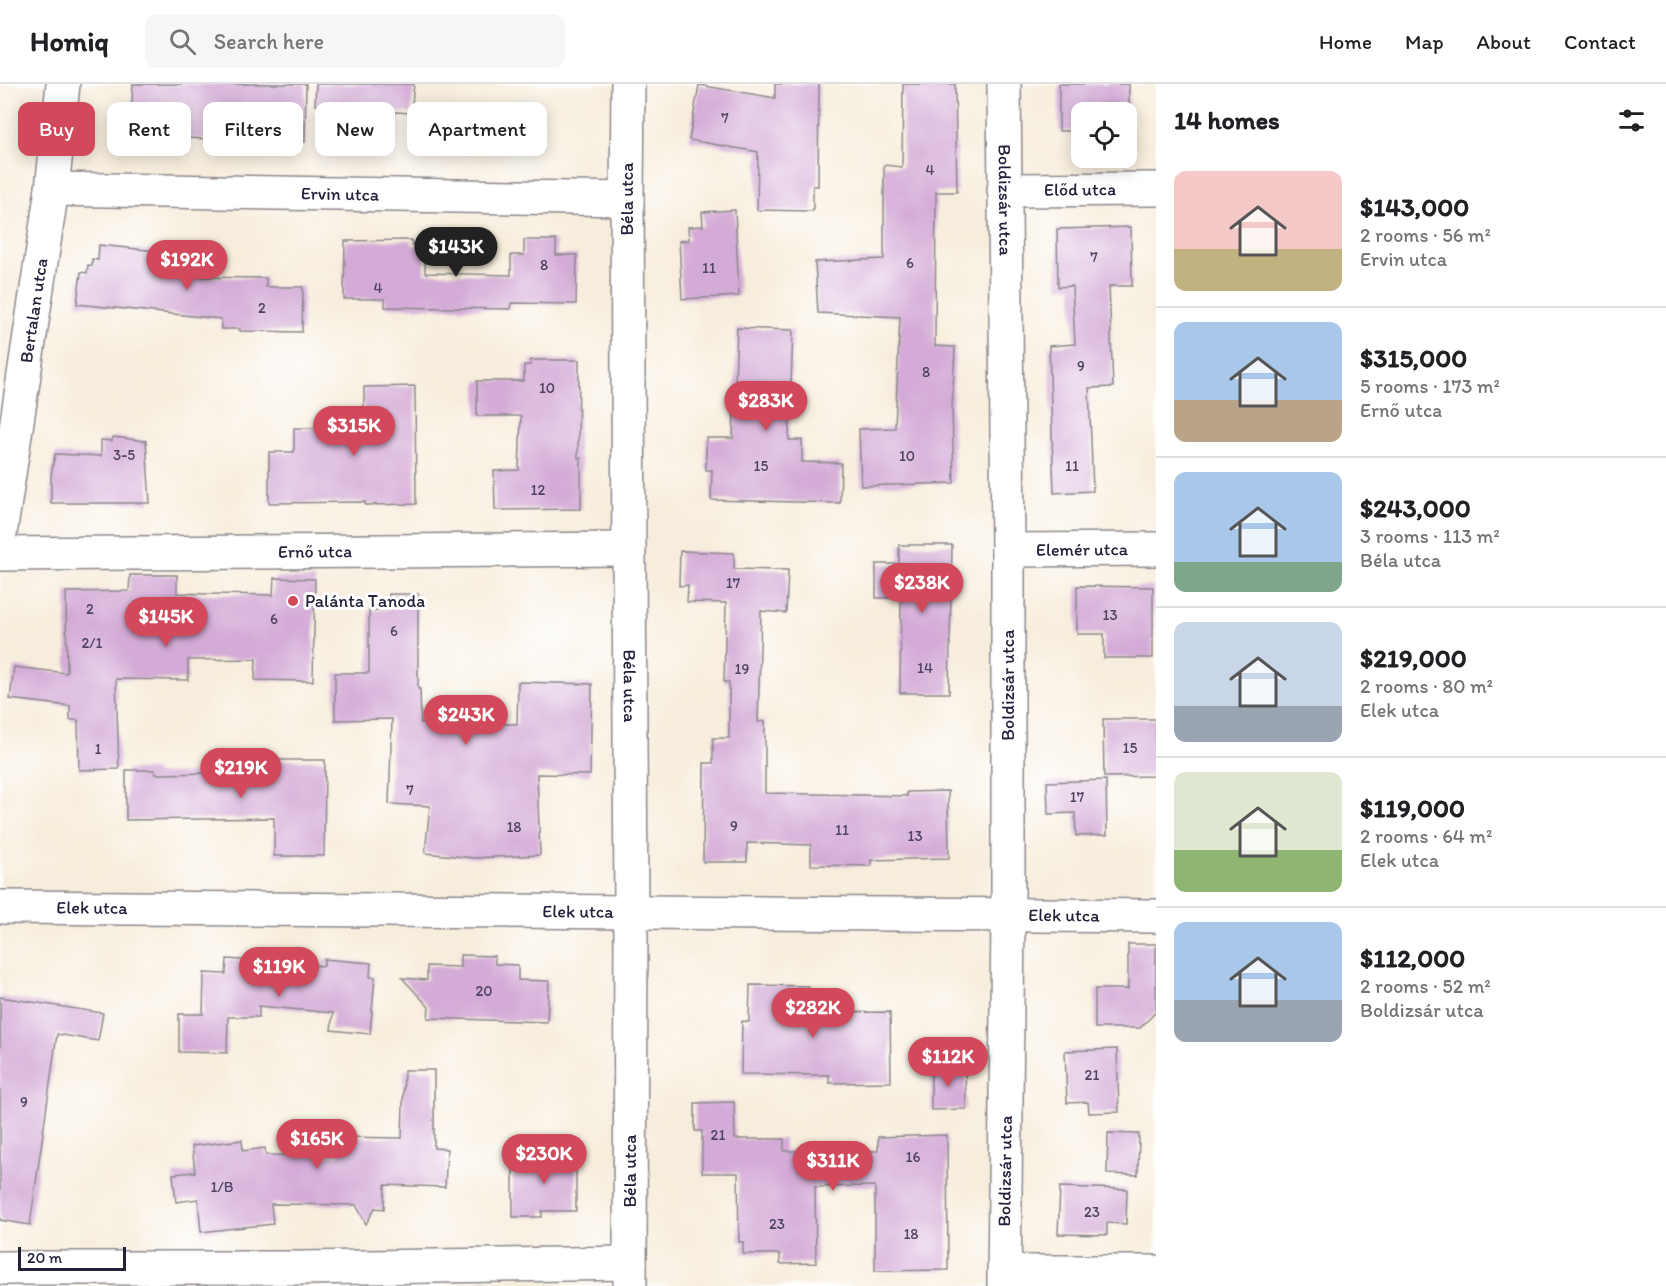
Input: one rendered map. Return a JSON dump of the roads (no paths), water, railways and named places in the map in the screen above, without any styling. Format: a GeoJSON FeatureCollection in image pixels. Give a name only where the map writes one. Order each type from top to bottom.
{"type":"FeatureCollection","features":[{"type":"Feature","properties":{"kind":"street","name":"Bertalan utca"},"geometry":{"type":"LineString","coordinates":[[0,534],[52,189],[63,84]]}},
{"type":"Feature","properties":{"kind":"street","name":"Béla utca"},"geometry":{"type":"LineString","coordinates":[[628,84],[630,1274]]}},
{"type":"Feature","properties":{"kind":"street","name":"Boldizsár utca"},"geometry":{"type":"LineString","coordinates":[[1004,84],[1008,550],[1008,916],[1004,1279]]}},
{"type":"Feature","properties":{"kind":"street","name":"Ervin utca"},"geometry":{"type":"LineString","coordinates":[[52,189],[627,199]]}},
{"type":"Feature","properties":{"kind":"street","name":"Előd utca"},"geometry":{"type":"LineString","coordinates":[[1004,190],[1156,189]]}},
{"type":"Feature","properties":{"kind":"street","name":"Ernő utca"},"geometry":{"type":"LineString","coordinates":[[0,554],[629,549]]}},
{"type":"Feature","properties":{"kind":"street","name":"Elemér utca"},"geometry":{"type":"LineString","coordinates":[[1008,550],[1156,549]]}},
{"type":"Feature","properties":{"kind":"street","name":"Elek utca"},"geometry":{"type":"LineString","coordinates":[[0,907],[1156,916]]}},
{"type":"Feature","properties":{"kind":"street"},"geometry":{"type":"LineString","coordinates":[[0,1268],[301,1268],[630,1274]]}},
{"type":"Feature","properties":{"kind":"street"},"geometry":{"type":"LineString","coordinates":[[1004,1279],[1156,1272]]}},
{"type":"Feature","properties":{"kind":"place","name":"Palánta Tanoda"},"geometry":{"type":"Point","coordinates":[293,601]}}]}
